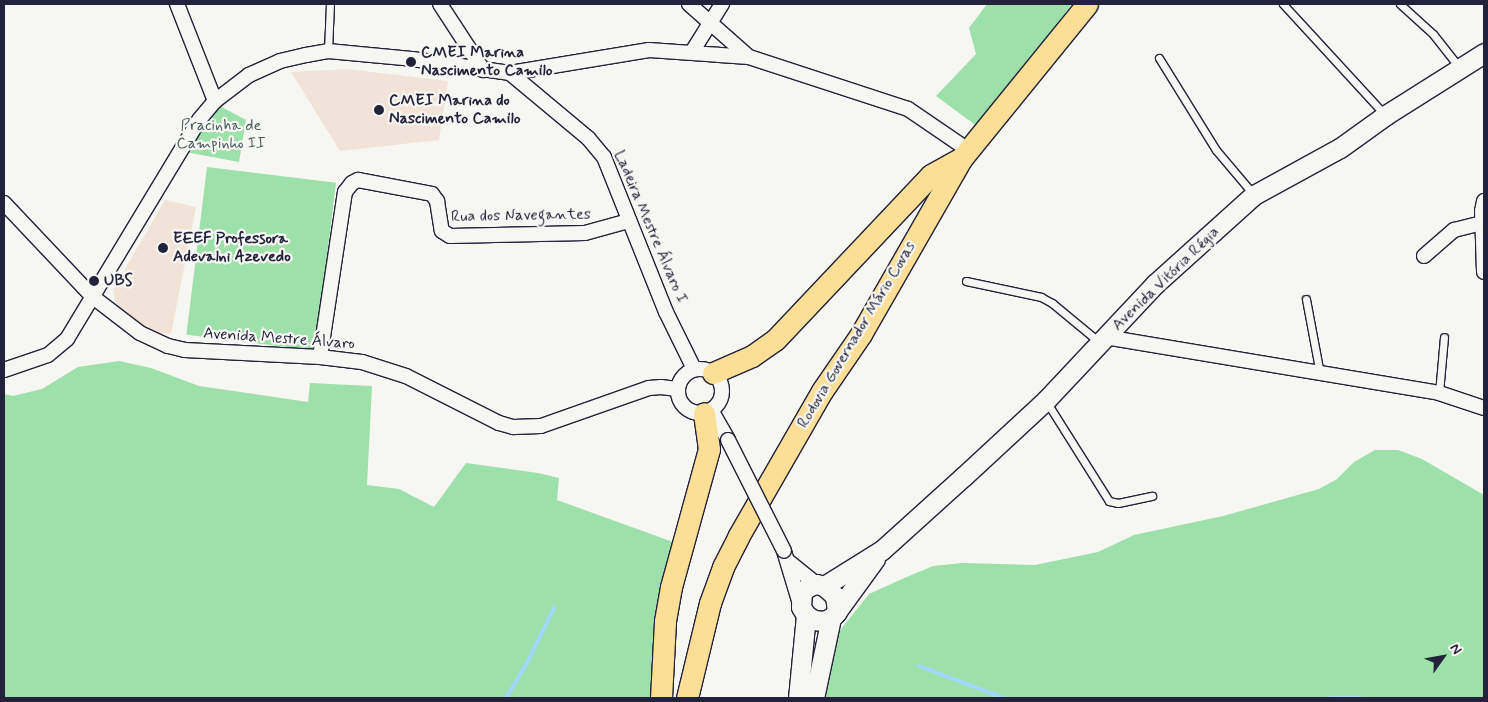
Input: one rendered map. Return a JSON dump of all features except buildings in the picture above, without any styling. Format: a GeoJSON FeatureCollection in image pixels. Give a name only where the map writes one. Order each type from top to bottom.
{"type":"FeatureCollection","features":[{"type":"Feature","properties":{"kind":"main road","name":"Rodovia Governador Mário Covas"},"geometry":{"type":"LineString","coordinates":[[689,696],[710,604],[738,537],[822,391],[861,334],[965,154],[1087,4]]}},
{"type":"Feature","properties":{"kind":"main road"},"geometry":{"type":"LineString","coordinates":[[704,371],[752,356],[775,340],[931,175],[965,154]]}},
{"type":"Feature","properties":{"kind":"main road"},"geometry":{"type":"LineString","coordinates":[[661,698],[665,621],[671,587],[709,449],[708,412]]}},
{"type":"Feature","properties":{"kind":"street"},"geometry":{"type":"LineString","coordinates":[[177,4],[214,101]]}},
{"type":"Feature","properties":{"kind":"street"},"geometry":{"type":"LineString","coordinates":[[440,4],[483,70]]}},
{"type":"Feature","properties":{"kind":"street"},"geometry":{"type":"LineString","coordinates":[[689,4],[750,57]]}},
{"type":"Feature","properties":{"kind":"street"},"geometry":{"type":"LineString","coordinates":[[692,52],[722,4]]}},
{"type":"Feature","properties":{"kind":"street"},"geometry":{"type":"LineString","coordinates":[[4,370],[48,355],[59,348],[67,339],[93,297],[199,120],[214,101],[250,75],[280,61],[328,52],[412,59],[510,73],[649,50],[750,57],[908,109],[965,154]]}},
{"type":"Feature","properties":{"kind":"street","name":"Avenida Vitória Régia"},"geometry":{"type":"LineString","coordinates":[[834,615],[882,550],[1046,400],[1155,284],[1254,196],[1340,148],[1386,115],[1484,53]]}},
{"type":"Feature","properties":{"kind":"street","name":"Ladeira Mestre Álvaro I"},"geometry":{"type":"LineString","coordinates":[[510,73],[588,138],[604,157],[666,312],[704,371]]}},
{"type":"Feature","properties":{"kind":"street","name":"Rua dos Navegantes"},"geometry":{"type":"LineString","coordinates":[[320,357],[345,192],[352,183],[358,180],[432,194],[437,201],[442,231],[450,236],[585,234],[629,221]]}},
{"type":"Feature","properties":{"kind":"street"},"geometry":{"type":"LineString","coordinates":[[1484,201],[1484,272]]}},
{"type":"Feature","properties":{"kind":"street","name":"Avenida Mestre Álvaro"},"geometry":{"type":"LineString","coordinates":[[4,203],[93,297],[140,333],[168,346],[185,350],[320,357],[362,362],[406,376],[499,423],[513,427],[541,426],[649,388],[661,387],[677,390]]}},
{"type":"Feature","properties":{"kind":"street"},"geometry":{"type":"LineString","coordinates":[[1424,256],[1454,230],[1483,223]]}},
{"type":"Feature","properties":{"kind":"street"},"geometry":{"type":"LineString","coordinates":[[1102,340],[1439,393],[1484,408]]}},
{"type":"Feature","properties":{"kind":"street"},"geometry":{"type":"LineString","coordinates":[[704,371],[720,381],[722,394],[720,402],[708,412],[687,410],[681,404],[677,390],[681,378],[704,371]]}},
{"type":"Feature","properties":{"kind":"street"},"geometry":{"type":"LineString","coordinates":[[708,412],[728,440],[786,557],[803,611],[814,620],[823,621],[834,615]]}},
{"type":"Feature","properties":{"kind":"street","name":"Avenida Vitória Régia"},"geometry":{"type":"LineString","coordinates":[[820,585],[882,550]]}},
{"type":"Feature","properties":{"kind":"street"},"geometry":{"type":"LineString","coordinates":[[786,557],[835,596],[834,615],[814,698]]}},
{"type":"Feature","properties":{"kind":"street"},"geometry":{"type":"LineString","coordinates":[[798,698],[803,611],[802,592],[808,587],[820,585]]}},
{"type":"Feature","properties":{"kind":"lane"},"geometry":{"type":"LineString","coordinates":[[328,52],[330,4]]}},
{"type":"Feature","properties":{"kind":"lane"},"geometry":{"type":"LineString","coordinates":[[1283,4],[1386,115]]}},
{"type":"Feature","properties":{"kind":"lane"},"geometry":{"type":"LineString","coordinates":[[1400,4],[1433,34],[1460,68]]}},
{"type":"Feature","properties":{"kind":"lane"},"geometry":{"type":"LineString","coordinates":[[1159,58],[1216,150],[1254,196]]}},
{"type":"Feature","properties":{"kind":"lane"},"geometry":{"type":"LineString","coordinates":[[966,281],[1041,297],[1102,340]]}},
{"type":"Feature","properties":{"kind":"lane"},"geometry":{"type":"LineString","coordinates":[[1306,300],[1320,374]]}},
{"type":"Feature","properties":{"kind":"lane"},"geometry":{"type":"LineString","coordinates":[[1439,393],[1444,336]]}},
{"type":"Feature","properties":{"kind":"lane"},"geometry":{"type":"LineString","coordinates":[[1046,400],[1109,501],[1118,503],[1152,496]]}},
{"type":"Feature","properties":{"kind":"shaded area","name":"CMEI Marina do Nascimento Camilo"},"geometry":{"type":"Polygon","coordinates":[[[347,69],[448,81],[439,140],[340,151],[291,72],[347,69]]]}},
{"type":"Feature","properties":{"kind":"shaded area","name":"EEEF Professora Adevalni Azevedo"},"geometry":{"type":"Polygon","coordinates":[[[165,200],[196,207],[171,334],[157,333],[141,327],[124,314],[116,304],[113,290],[165,200]]]}},
{"type":"Feature","properties":{"kind":"green space"},"geometry":{"type":"Polygon","coordinates":[[[987,4],[1072,4],[978,127],[936,96],[976,54],[969,28],[987,4]]]}},
{"type":"Feature","properties":{"kind":"green space","name":"Pracinha de Campinho II"},"geometry":{"type":"Polygon","coordinates":[[[216,104],[246,120],[239,162],[185,152],[216,104]]]}},
{"type":"Feature","properties":{"kind":"green space"},"geometry":{"type":"Polygon","coordinates":[[[207,167],[336,183],[315,351],[186,335],[207,167]]]}},
{"type":"Feature","properties":{"kind":"green space"},"geometry":{"type":"Polygon","coordinates":[[[119,361],[151,368],[199,386],[308,402],[310,383],[372,386],[367,485],[399,489],[434,507],[466,463],[538,473],[559,478],[557,500],[673,542],[654,698],[4,698],[4,394],[13,396],[42,389],[78,367],[119,361]]]}},
{"type":"Feature","properties":{"kind":"green space"},"geometry":{"type":"Polygon","coordinates":[[[1375,450],[1398,450],[1422,459],[1484,495],[1484,698],[820,698],[833,639],[869,594],[902,579],[933,566],[962,563],[1035,565],[1098,552],[1134,535],[1223,516],[1319,489],[1337,479],[1354,462],[1375,450]]]}},
{"type":"Feature","properties":{"kind":"waterway"},"geometry":{"type":"LineString","coordinates":[[506,698],[526,665],[554,608]]}},
{"type":"Feature","properties":{"kind":"waterway"},"geometry":{"type":"LineString","coordinates":[[919,666],[1004,698]]}},
{"type":"Feature","properties":{"kind":"waterway"},"geometry":{"type":"LineString","coordinates":[[1330,698],[1360,698]]}},
{"type":"Feature","properties":{"kind":"place","name":"CMEI Marina Nascimento Camilo"},"geometry":{"type":"Point","coordinates":[411,62]}},
{"type":"Feature","properties":{"kind":"place","name":"CMEI Marina do Nascimento Camilo"},"geometry":{"type":"Point","coordinates":[379,110]}},
{"type":"Feature","properties":{"kind":"place","name":"EEEF Professora Adevalni Azevedo"},"geometry":{"type":"Point","coordinates":[163,248]}},
{"type":"Feature","properties":{"kind":"place","name":"UBS"},"geometry":{"type":"Point","coordinates":[94,281]}}]}
